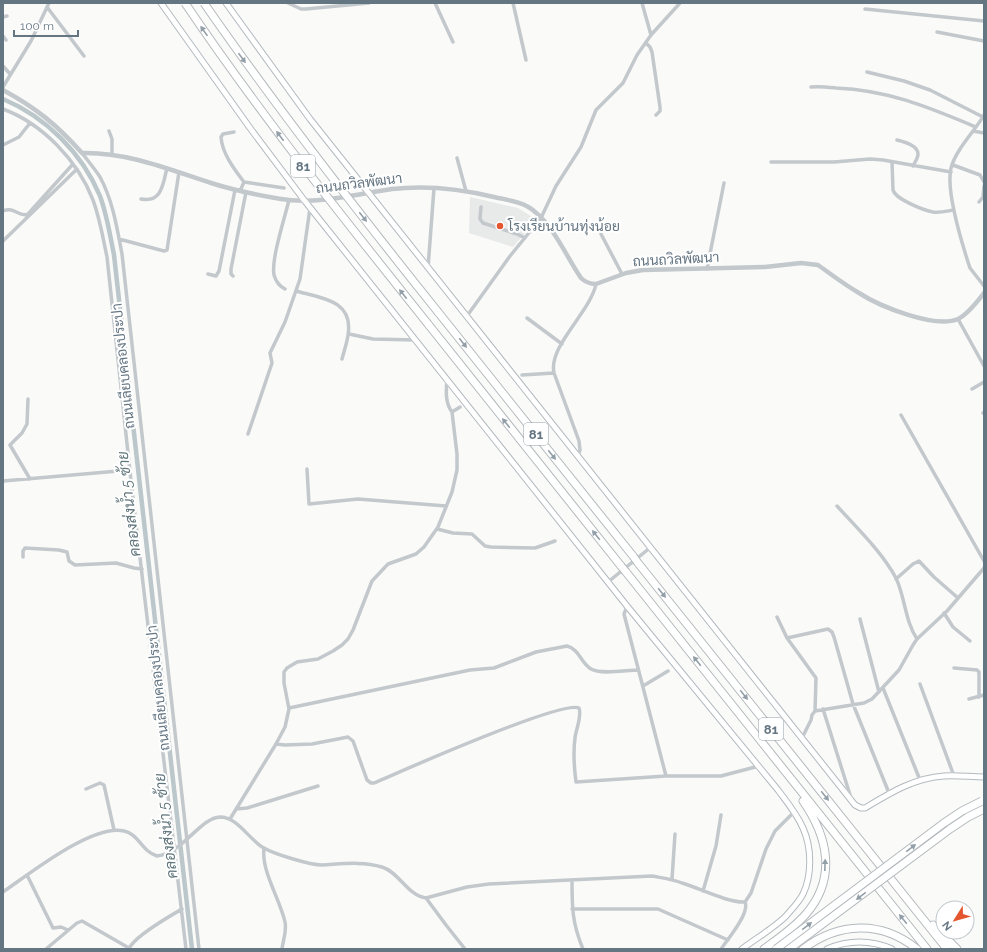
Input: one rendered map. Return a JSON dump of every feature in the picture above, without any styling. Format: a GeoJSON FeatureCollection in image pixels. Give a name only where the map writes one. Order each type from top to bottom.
{"type":"FeatureCollection","features":[{"type":"Feature","properties":{"kind":"highway","name":"81"},"geometry":{"type":"LineString","coordinates":[[184,3],[291,151],[927,949]]}},
{"type":"Feature","properties":{"kind":"highway","name":"81"},"geometry":{"type":"LineString","coordinates":[[204,3],[268,94],[321,165],[947,949]]}},
{"type":"Feature","properties":{"kind":"highway"},"geometry":{"type":"LineString","coordinates":[[764,949],[794,926],[812,907],[822,887],[826,865],[823,840],[817,823],[774,757]]}},
{"type":"Feature","properties":{"kind":"highway"},"geometry":{"type":"LineString","coordinates":[[776,949],[954,816],[983,801]]}},
{"type":"Feature","properties":{"kind":"highway"},"geometry":{"type":"LineString","coordinates":[[789,949],[950,829],[968,817],[984,809]]}},
{"type":"Feature","properties":{"kind":"highway"},"geometry":{"type":"LineString","coordinates":[[904,894],[957,949]]}},
{"type":"Feature","properties":{"kind":"highway"},"geometry":{"type":"LineString","coordinates":[[803,949],[828,934],[846,929],[862,928],[879,930],[893,934],[917,949]]}},
{"type":"Feature","properties":{"kind":"main road"},"geometry":{"type":"LineString","coordinates":[[161,3],[250,128],[310,208],[608,582],[759,766],[794,812],[804,828],[809,847],[810,865],[806,886],[798,902],[785,916],[742,949]]}},
{"type":"Feature","properties":{"kind":"main road"},"geometry":{"type":"LineString","coordinates":[[226,3],[310,119],[851,800],[858,807],[865,808],[889,793],[920,780],[943,776],[984,777]]}},
{"type":"Feature","properties":{"kind":"main road"},"geometry":{"type":"LineString","coordinates":[[827,949],[844,944],[859,942],[873,943],[892,949]]}},
{"type":"Feature","properties":{"kind":"street"},"geometry":{"type":"LineString","coordinates":[[288,3],[306,10],[332,4],[369,3]]}},
{"type":"Feature","properties":{"kind":"street"},"geometry":{"type":"LineString","coordinates":[[435,3],[453,42]]}},
{"type":"Feature","properties":{"kind":"street"},"geometry":{"type":"LineString","coordinates":[[513,3],[526,60]]}},
{"type":"Feature","properties":{"kind":"street"},"geometry":{"type":"LineString","coordinates":[[642,3],[651,35]]}},
{"type":"Feature","properties":{"kind":"street"},"geometry":{"type":"LineString","coordinates":[[467,316],[541,218],[556,186],[581,147],[596,110],[623,83],[631,64],[651,35],[680,3]]}},
{"type":"Feature","properties":{"kind":"street"},"geometry":{"type":"LineString","coordinates":[[3,88],[31,41],[48,5],[84,56]]}},
{"type":"Feature","properties":{"kind":"street"},"geometry":{"type":"LineString","coordinates":[[866,9],[984,21]]}},
{"type":"Feature","properties":{"kind":"street"},"geometry":{"type":"LineString","coordinates":[[937,32],[984,42]]}},
{"type":"Feature","properties":{"kind":"street"},"geometry":{"type":"LineString","coordinates":[[3,36],[6,40]]}},
{"type":"Feature","properties":{"kind":"street"},"geometry":{"type":"LineString","coordinates":[[646,43],[652,52],[659,100],[660,111],[656,115]]}},
{"type":"Feature","properties":{"kind":"street"},"geometry":{"type":"LineString","coordinates":[[3,66],[10,74]]}},
{"type":"Feature","properties":{"kind":"street"},"geometry":{"type":"LineString","coordinates":[[867,72],[904,81],[930,90],[983,116],[964,144],[952,165],[951,172],[952,198],[964,251],[970,268],[984,286]]}},
{"type":"Feature","properties":{"kind":"street"},"geometry":{"type":"LineString","coordinates":[[811,87],[850,88],[881,93],[914,102],[984,133]]}},
{"type":"Feature","properties":{"kind":"street","name":"ถนนเลียบคลองประปา"},"geometry":{"type":"LineString","coordinates":[[3,88],[47,118],[82,153],[100,176],[113,210],[123,262],[185,841],[199,949]]}},
{"type":"Feature","properties":{"kind":"street"},"geometry":{"type":"LineString","coordinates":[[3,109],[30,123],[48,136],[77,169],[93,199],[98,214],[107,257],[130,470],[176,849],[186,949]]}},
{"type":"Feature","properties":{"kind":"street"},"geometry":{"type":"LineString","coordinates":[[3,144],[19,137],[30,123]]}},
{"type":"Feature","properties":{"kind":"street"},"geometry":{"type":"LineString","coordinates":[[109,131],[112,140],[112,154]]}},
{"type":"Feature","properties":{"kind":"street"},"geometry":{"type":"LineString","coordinates":[[234,132],[223,134],[221,137],[221,145],[233,167],[244,182],[284,188]]}},
{"type":"Feature","properties":{"kind":"street"},"geometry":{"type":"LineString","coordinates":[[897,140],[906,142],[917,150],[918,153],[913,166]]}},
{"type":"Feature","properties":{"kind":"street","name":"ถนนถวิลพัฒนา"},"geometry":{"type":"LineString","coordinates":[[82,153],[112,154],[142,160],[235,190],[289,200],[304,200],[404,188],[434,188],[466,191],[518,203],[533,210],[557,239],[581,278],[587,282],[596,284],[622,274],[643,270],[707,269],[737,266],[764,267],[811,263],[818,266],[859,294],[900,311],[936,322],[945,322],[958,319]]}},
{"type":"Feature","properties":{"kind":"street"},"geometry":{"type":"LineString","coordinates":[[457,158],[466,191]]}},
{"type":"Feature","properties":{"kind":"street"},"geometry":{"type":"LineString","coordinates":[[771,162],[834,162],[870,159],[951,172]]}},
{"type":"Feature","properties":{"kind":"street"},"geometry":{"type":"LineString","coordinates":[[892,162],[893,190],[898,197],[932,212],[954,210]]}},
{"type":"Feature","properties":{"kind":"street"},"geometry":{"type":"LineString","coordinates":[[3,211],[13,210],[25,216],[28,214],[73,164]]}},
{"type":"Feature","properties":{"kind":"street"},"geometry":{"type":"LineString","coordinates":[[952,165],[980,175],[984,182]]}},
{"type":"Feature","properties":{"kind":"street"},"geometry":{"type":"LineString","coordinates":[[141,199],[149,200],[157,196],[162,187],[167,168]]}},
{"type":"Feature","properties":{"kind":"street"},"geometry":{"type":"LineString","coordinates":[[3,241],[77,169]]}},
{"type":"Feature","properties":{"kind":"street"},"geometry":{"type":"LineString","coordinates":[[119,239],[164,251],[167,250],[179,172]]}},
{"type":"Feature","properties":{"kind":"street"},"geometry":{"type":"LineString","coordinates":[[240,191],[244,182]]}},
{"type":"Feature","properties":{"kind":"street"},"geometry":{"type":"LineString","coordinates":[[707,269],[724,183]]}},
{"type":"Feature","properties":{"kind":"street"},"geometry":{"type":"LineString","coordinates":[[979,202],[983,197],[984,186]]}},
{"type":"Feature","properties":{"kind":"street"},"geometry":{"type":"LineString","coordinates":[[428,268],[434,188]]}},
{"type":"Feature","properties":{"kind":"street"},"geometry":{"type":"LineString","coordinates":[[208,274],[216,276],[219,271],[235,190]]}},
{"type":"Feature","properties":{"kind":"street"},"geometry":{"type":"LineString","coordinates":[[233,276],[231,269],[246,192]]}},
{"type":"Feature","properties":{"kind":"street"},"geometry":{"type":"LineString","coordinates":[[285,289],[278,284],[274,264],[289,200]]}},
{"type":"Feature","properties":{"kind":"street"},"geometry":{"type":"LineString","coordinates":[[481,207],[480,219],[483,223],[518,234],[525,238]]}},
{"type":"Feature","properties":{"kind":"street"},"geometry":{"type":"LineString","coordinates":[[248,434],[272,363],[270,353],[285,322],[300,279],[310,208]]}},
{"type":"Feature","properties":{"kind":"street"},"geometry":{"type":"LineString","coordinates":[[601,234],[622,274]]}},
{"type":"Feature","properties":{"kind":"street"},"geometry":{"type":"LineString","coordinates":[[578,456],[580,450],[579,441],[554,373],[553,365],[562,344],[591,300],[596,284]]}},
{"type":"Feature","properties":{"kind":"street"},"geometry":{"type":"LineString","coordinates":[[296,291],[335,302],[339,304],[346,314],[349,334],[342,359]]}},
{"type":"Feature","properties":{"kind":"street"},"geometry":{"type":"LineString","coordinates":[[984,293],[967,313],[958,319],[984,366]]}},
{"type":"Feature","properties":{"kind":"street"},"geometry":{"type":"LineString","coordinates":[[527,318],[562,344]]}},
{"type":"Feature","properties":{"kind":"street"},"geometry":{"type":"LineString","coordinates":[[349,334],[373,339],[416,340]]}},
{"type":"Feature","properties":{"kind":"street"},"geometry":{"type":"LineString","coordinates":[[522,375],[554,373]]}},
{"type":"Feature","properties":{"kind":"street"},"geometry":{"type":"LineString","coordinates":[[230,819],[276,744],[287,721],[288,708],[283,677],[287,668],[297,662],[318,659],[342,645],[348,639],[353,630],[372,581],[388,564],[416,554],[424,547],[437,530],[454,486],[457,470],[452,412],[449,407],[447,396],[447,380]]}},
{"type":"Feature","properties":{"kind":"street"},"geometry":{"type":"LineString","coordinates":[[972,389],[984,382]]}},
{"type":"Feature","properties":{"kind":"street"},"geometry":{"type":"LineString","coordinates":[[28,399],[27,424],[22,433],[10,445],[30,478]]}},
{"type":"Feature","properties":{"kind":"street"},"geometry":{"type":"LineString","coordinates":[[452,412],[460,407]]}},
{"type":"Feature","properties":{"kind":"street"},"geometry":{"type":"LineString","coordinates":[[901,415],[984,561]]}},
{"type":"Feature","properties":{"kind":"street"},"geometry":{"type":"LineString","coordinates":[[308,469],[309,504],[358,499],[446,506]]}},
{"type":"Feature","properties":{"kind":"street"},"geometry":{"type":"LineString","coordinates":[[3,481],[130,470]]}},
{"type":"Feature","properties":{"kind":"street"},"geometry":{"type":"LineString","coordinates":[[837,506],[873,545],[896,579],[911,628],[917,639]]}},
{"type":"Feature","properties":{"kind":"street"},"geometry":{"type":"LineString","coordinates":[[437,530],[472,534],[485,546],[491,548],[536,548],[555,542]]}},
{"type":"Feature","properties":{"kind":"street"},"geometry":{"type":"LineString","coordinates":[[608,582],[651,547]]}},
{"type":"Feature","properties":{"kind":"street"},"geometry":{"type":"LineString","coordinates":[[23,558],[23,551],[25,548],[59,550],[66,552],[69,561],[75,565],[116,563],[142,569]]}},
{"type":"Feature","properties":{"kind":"street"},"geometry":{"type":"LineString","coordinates":[[896,579],[913,564],[919,561],[923,563],[934,577],[958,598]]}},
{"type":"Feature","properties":{"kind":"street"},"geometry":{"type":"LineString","coordinates":[[815,711],[868,702],[899,670],[917,639],[944,614],[984,568]]}},
{"type":"Feature","properties":{"kind":"street"},"geometry":{"type":"LineString","coordinates":[[628,606],[624,614],[666,776]]}},
{"type":"Feature","properties":{"kind":"street"},"geometry":{"type":"LineString","coordinates":[[944,614],[953,628],[970,641]]}},
{"type":"Feature","properties":{"kind":"street"},"geometry":{"type":"LineString","coordinates":[[777,617],[787,638],[816,678],[815,711],[802,738]]}},
{"type":"Feature","properties":{"kind":"street"},"geometry":{"type":"LineString","coordinates":[[860,619],[879,692]]}},
{"type":"Feature","properties":{"kind":"street"},"geometry":{"type":"LineString","coordinates":[[787,638],[828,629],[832,632],[853,704],[889,793]]}},
{"type":"Feature","properties":{"kind":"street"},"geometry":{"type":"LineString","coordinates":[[288,708],[470,670],[494,668],[536,652],[566,646],[572,647],[586,664],[596,671],[638,670]]}},
{"type":"Feature","properties":{"kind":"street"},"geometry":{"type":"LineString","coordinates":[[954,668],[977,670],[979,672],[979,697]]}},
{"type":"Feature","properties":{"kind":"street"},"geometry":{"type":"LineString","coordinates":[[642,686],[668,671]]}},
{"type":"Feature","properties":{"kind":"street"},"geometry":{"type":"LineString","coordinates":[[920,684],[954,776]]}},
{"type":"Feature","properties":{"kind":"street"},"geometry":{"type":"LineString","coordinates":[[883,688],[920,780]]}},
{"type":"Feature","properties":{"kind":"street"},"geometry":{"type":"LineString","coordinates":[[969,699],[984,695]]}},
{"type":"Feature","properties":{"kind":"street"},"geometry":{"type":"LineString","coordinates":[[276,744],[312,744],[348,737],[353,741],[366,780],[374,783],[508,727],[559,709],[574,706],[579,708],[580,713],[575,736],[574,753],[576,782],[666,776],[721,776],[759,766]]}},
{"type":"Feature","properties":{"kind":"street"},"geometry":{"type":"LineString","coordinates":[[823,709],[851,800]]}},
{"type":"Feature","properties":{"kind":"street"},"geometry":{"type":"LineString","coordinates":[[86,789],[100,783],[104,785],[114,830]]}},
{"type":"Feature","properties":{"kind":"street"},"geometry":{"type":"LineString","coordinates":[[236,809],[244,809],[318,786]]}},
{"type":"Feature","properties":{"kind":"street"},"geometry":{"type":"LineString","coordinates":[[721,949],[734,931],[746,909],[745,902],[751,893],[766,849],[775,831],[794,812]]}},
{"type":"Feature","properties":{"kind":"street"},"geometry":{"type":"LineString","coordinates":[[703,891],[716,846],[721,815]]}},
{"type":"Feature","properties":{"kind":"street"},"geometry":{"type":"LineString","coordinates":[[3,892],[56,854],[105,832],[122,830],[129,832],[146,851],[157,856],[164,855],[176,849],[209,820],[221,817],[230,819],[264,848],[315,864],[344,863],[383,867],[391,871],[414,892],[421,897],[426,898],[467,887],[489,884],[646,876],[672,879],[703,891],[745,902]]}},
{"type":"Feature","properties":{"kind":"street"},"geometry":{"type":"LineString","coordinates":[[672,879],[674,834]]}},
{"type":"Feature","properties":{"kind":"street"},"geometry":{"type":"LineString","coordinates":[[264,848],[263,859],[285,921],[285,933],[282,949]]}},
{"type":"Feature","properties":{"kind":"street"},"geometry":{"type":"LineString","coordinates":[[27,875],[53,928],[61,927],[68,930]]}},
{"type":"Feature","properties":{"kind":"street"},"geometry":{"type":"LineString","coordinates":[[572,880],[572,909],[574,924],[583,949]]}},
{"type":"Feature","properties":{"kind":"street"},"geometry":{"type":"LineString","coordinates":[[426,898],[466,949]]}},
{"type":"Feature","properties":{"kind":"street"},"geometry":{"type":"LineString","coordinates":[[46,949],[68,930],[82,921],[129,949],[137,939],[182,909]]}},
{"type":"Feature","properties":{"kind":"street"},"geometry":{"type":"LineString","coordinates":[[572,909],[659,910],[728,940]]}},
{"type":"Feature","properties":{"kind":"shaded area","name":"โรงเรียนบ้านทุ่งน้อย"},"geometry":{"type":"Polygon","coordinates":[[[470,197],[518,208],[537,220],[513,247],[469,233],[470,197]]]}},
{"type":"Feature","properties":{"kind":"waterway","name":"คลองส่งน้ำ 5 ซ้าย"},"geometry":{"type":"LineString","coordinates":[[3,99],[19,107],[48,126],[73,151],[92,180],[105,210],[114,255],[192,949]]}},
{"type":"Feature","properties":{"kind":"place","name":"โรงเรียนบ้านทุ่งน้อย"},"geometry":{"type":"Point","coordinates":[500,226]}}]}
